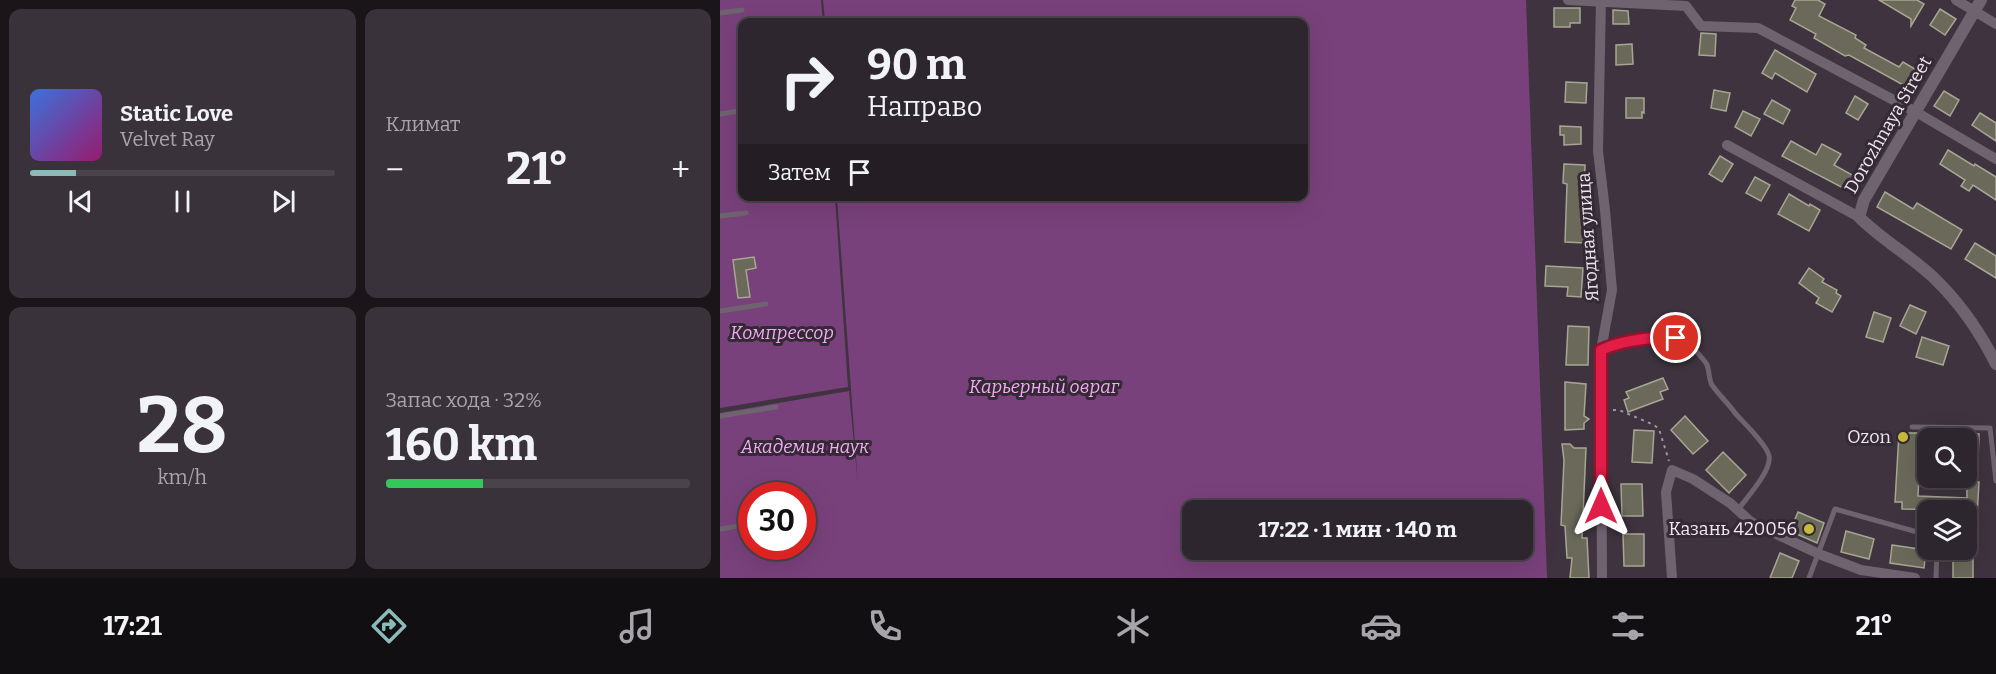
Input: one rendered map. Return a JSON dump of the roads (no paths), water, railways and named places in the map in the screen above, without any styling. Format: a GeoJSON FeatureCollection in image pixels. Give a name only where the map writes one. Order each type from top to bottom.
{"type":"FeatureCollection","features":[{"type":"Feature","properties":{"kind":"street"},"geometry":{"type":"LineString","coordinates":[[1568,0],[1687,3],[1701,27],[1758,28],[1916,112],[1996,159]]}},
{"type":"Feature","properties":{"kind":"street"},"geometry":{"type":"LineString","coordinates":[[1956,0],[1996,24]]}},
{"type":"Feature","properties":{"kind":"street","name":"Dorozhnaya Street"},"geometry":{"type":"LineString","coordinates":[[1981,0],[1864,200],[1859,217],[1870,229],[1934,278],[1974,324],[1996,364]]}},
{"type":"Feature","properties":{"kind":"street","name":"Ягодная улица"},"geometry":{"type":"LineString","coordinates":[[1601,1],[1598,151],[1612,290],[1610,312],[1601,350],[1602,578]]}},
{"type":"Feature","properties":{"kind":"street"},"geometry":{"type":"LineString","coordinates":[[1727,145],[1859,217]]}},
{"type":"Feature","properties":{"kind":"street"},"geometry":{"type":"LineString","coordinates":[[1672,578],[1666,492],[1672,470],[1693,479],[1751,522],[1819,554],[1861,570],[1915,578]]}},
{"type":"Feature","properties":{"kind":"lane"},"geometry":{"type":"LineString","coordinates":[[720,13],[742,10]]}},
{"type":"Feature","properties":{"kind":"lane"},"geometry":{"type":"LineString","coordinates":[[720,114],[738,111]]}},
{"type":"Feature","properties":{"kind":"lane"},"geometry":{"type":"LineString","coordinates":[[720,216],[746,213]]}},
{"type":"Feature","properties":{"kind":"lane"},"geometry":{"type":"LineString","coordinates":[[720,311],[766,304]]}},
{"type":"Feature","properties":{"kind":"lane"},"geometry":{"type":"LineString","coordinates":[[1601,350],[1616,344],[1662,337],[1676,338],[1688,343],[1707,365],[1710,382],[1761,442],[1769,455],[1768,467],[1763,476],[1737,510]]}},
{"type":"Feature","properties":{"kind":"lane"},"geometry":{"type":"LineString","coordinates":[[720,416],[776,407]]}},
{"type":"Feature","properties":{"kind":"lane"},"geometry":{"type":"LineString","coordinates":[[1912,427],[1990,428],[1996,481]]}},
{"type":"Feature","properties":{"kind":"lane"},"geometry":{"type":"LineString","coordinates":[[1809,578],[1835,509],[1917,531]]}},
{"type":"Feature","properties":{"kind":"lane"},"geometry":{"type":"LineString","coordinates":[[720,529],[738,526]]}},
{"type":"Feature","properties":{"kind":"lane"},"geometry":{"type":"LineString","coordinates":[[1936,578],[1937,560]]}},
{"type":"Feature","properties":{"kind":"place","name":"Ozon"},"geometry":{"type":"Point","coordinates":[1903,437]}},
{"type":"Feature","properties":{"kind":"place","name":"Казань 420056"},"geometry":{"type":"Point","coordinates":[1809,529]}},
{"type":"Feature","properties":{"kind":"park label","name":"Компрессор"},"geometry":{"type":"Point","coordinates":[782,333]}},
{"type":"Feature","properties":{"kind":"park label","name":"Карьерный овраг"},"geometry":{"type":"Point","coordinates":[1044,387]}},
{"type":"Feature","properties":{"kind":"park label","name":"Академия наук"},"geometry":{"type":"Point","coordinates":[805,447]}}]}
